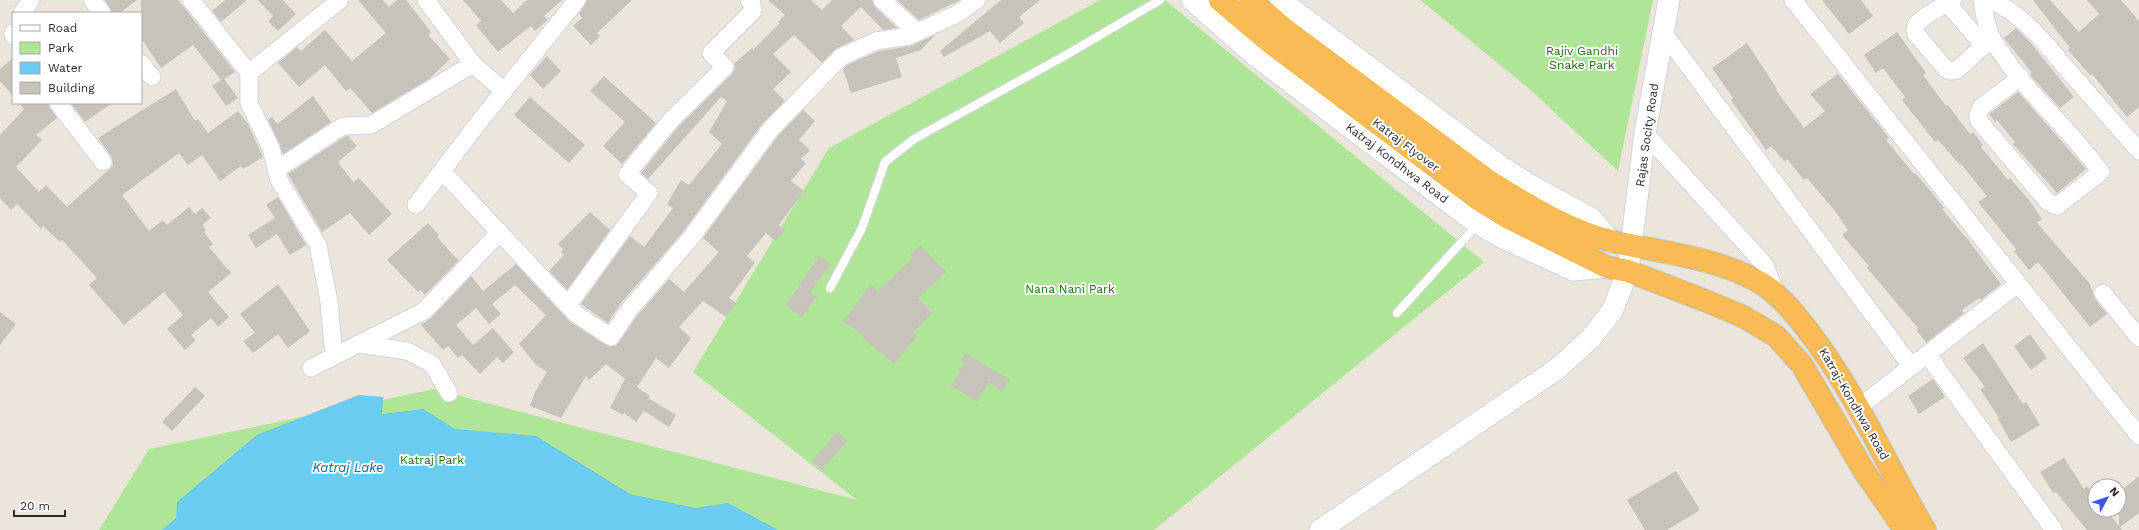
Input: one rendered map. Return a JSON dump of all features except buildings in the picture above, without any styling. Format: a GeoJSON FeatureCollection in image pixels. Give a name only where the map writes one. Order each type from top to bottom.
{"type":"FeatureCollection","features":[{"type":"Feature","properties":{"kind":"highway","name":"Katraj Flyover"},"geometry":{"type":"LineString","coordinates":[[1220,0],[1271,43],[1478,199],[1509,218],[1580,242],[1611,242]]}},
{"type":"Feature","properties":{"kind":"highway","name":"Katraj Flyover"},"geometry":{"type":"LineString","coordinates":[[1251,0],[1283,28],[1490,182],[1580,242],[1607,267]]}},
{"type":"Feature","properties":{"kind":"highway"},"geometry":{"type":"LineString","coordinates":[[1611,242],[1632,245]]}},
{"type":"Feature","properties":{"kind":"highway","name":"Katraj-Kondhwa Road"},"geometry":{"type":"LineString","coordinates":[[1632,245],[1714,262],[1759,282],[1792,310],[1821,346],[1859,407],[1926,530]]}},
{"type":"Feature","properties":{"kind":"highway","name":"Katraj Kondhwa Road"},"geometry":{"type":"LineString","coordinates":[[1607,267],[1628,271]]}},
{"type":"Feature","properties":{"kind":"highway","name":"Katraj-Kondhwa Road"},"geometry":{"type":"LineString","coordinates":[[1628,271],[1742,316],[1776,336],[1802,365],[1864,471],[1905,530]]}},
{"type":"Feature","properties":{"kind":"street"},"geometry":{"type":"LineString","coordinates":[[23,12],[31,0]]}},
{"type":"Feature","properties":{"kind":"street"},"geometry":{"type":"LineString","coordinates":[[92,0],[101,12]]}},
{"type":"Feature","properties":{"kind":"street"},"geometry":{"type":"LineString","coordinates":[[191,0],[248,73],[248,103],[271,148],[279,180],[318,245],[329,302],[334,356]]}},
{"type":"Feature","properties":{"kind":"street"},"geometry":{"type":"LineString","coordinates":[[248,73],[340,0]]}},
{"type":"Feature","properties":{"kind":"street"},"geometry":{"type":"LineString","coordinates":[[426,0],[473,64],[504,91]]}},
{"type":"Feature","properties":{"kind":"street"},"geometry":{"type":"LineString","coordinates":[[416,205],[504,91],[577,0]]}},
{"type":"Feature","properties":{"kind":"street"},"geometry":{"type":"LineString","coordinates":[[568,305],[649,193],[627,174],[671,120],[725,67],[711,52],[752,11],[752,4],[749,0]]}},
{"type":"Feature","properties":{"kind":"street"},"geometry":{"type":"LineString","coordinates":[[882,0],[917,32]]}},
{"type":"Feature","properties":{"kind":"street"},"geometry":{"type":"LineString","coordinates":[[442,171],[576,314],[611,337],[629,310],[690,239],[770,130],[841,56],[876,41],[909,36],[957,14],[977,0]]}},
{"type":"Feature","properties":{"kind":"street","name":"Katraj Kondhwa Road"},"geometry":{"type":"LineString","coordinates":[[1192,0],[1258,57],[1479,223],[1499,236],[1573,270],[1607,267]]}},
{"type":"Feature","properties":{"kind":"street"},"geometry":{"type":"LineString","coordinates":[[1280,0],[1500,166],[1530,185],[1591,218],[1611,242]]}},
{"type":"Feature","properties":{"kind":"street","name":"Rajas Socity Road"},"geometry":{"type":"LineString","coordinates":[[1320,530],[1557,369],[1591,338],[1612,311],[1628,271],[1645,134],[1669,0]]}},
{"type":"Feature","properties":{"kind":"street"},"geometry":{"type":"LineString","coordinates":[[1793,0],[2139,436]]}},
{"type":"Feature","properties":{"kind":"street"},"geometry":{"type":"LineString","coordinates":[[1982,0],[1988,42]]}},
{"type":"Feature","properties":{"kind":"street"},"geometry":{"type":"LineString","coordinates":[[1988,0],[1998,4],[2017,16],[2038,36],[2139,151]]}},
{"type":"Feature","properties":{"kind":"street"},"geometry":{"type":"LineString","coordinates":[[1988,42],[1954,71],[1946,69],[1916,34],[1915,30],[1916,25],[1921,20],[1950,2],[1988,42],[2021,77],[2101,172],[2057,206],[2048,202],[1979,120],[1978,115],[1981,107],[2021,77]]}},
{"type":"Feature","properties":{"kind":"street"},"geometry":{"type":"LineString","coordinates":[[1663,32],[1911,366]]}},
{"type":"Feature","properties":{"kind":"street"},"geometry":{"type":"LineString","coordinates":[[142,64],[152,77]]}},
{"type":"Feature","properties":{"kind":"street"},"geometry":{"type":"LineString","coordinates":[[276,170],[343,126],[371,124],[473,64]]}},
{"type":"Feature","properties":{"kind":"street"},"geometry":{"type":"LineString","coordinates":[[59,104],[103,162]]}},
{"type":"Feature","properties":{"kind":"street"},"geometry":{"type":"LineString","coordinates":[[1645,134],[1765,265],[1776,295]]}},
{"type":"Feature","properties":{"kind":"street"},"geometry":{"type":"LineString","coordinates":[[311,368],[424,312],[500,232]]}},
{"type":"Feature","properties":{"kind":"street"},"geometry":{"type":"LineString","coordinates":[[1859,407],[2018,284]]}},
{"type":"Feature","properties":{"kind":"street"},"geometry":{"type":"LineString","coordinates":[[2103,293],[2139,338]]}},
{"type":"Feature","properties":{"kind":"street"},"geometry":{"type":"LineString","coordinates":[[359,344],[407,351],[432,364],[449,393]]}},
{"type":"Feature","properties":{"kind":"street"},"geometry":{"type":"LineString","coordinates":[[1927,354],[2054,530]]}},
{"type":"Feature","properties":{"kind":"lane"},"geometry":{"type":"LineString","coordinates":[[830,288],[862,228],[885,162],[914,139],[1066,55],[1160,0]]}},
{"type":"Feature","properties":{"kind":"lane"},"geometry":{"type":"LineString","coordinates":[[1397,313],[1479,223]]}},
{"type":"Feature","properties":{"kind":"green space","name":"Nana Nani Park"},"geometry":{"type":"Polygon","coordinates":[[[1100,0],[1165,0],[1484,262],[1154,530],[99,530],[149,449],[434,389],[857,500],[693,372],[829,148],[1100,0]]]}},
{"type":"Feature","properties":{"kind":"green space","name":"Rajiv Gandhi Snake Park"},"geometry":{"type":"Polygon","coordinates":[[[1420,0],[1653,0],[1618,171],[1526,86],[1420,0]]]}},
{"type":"Feature","properties":{"kind":"water","name":"Katraj Lake"},"geometry":{"type":"Polygon","coordinates":[[[359,395],[383,397],[382,414],[423,409],[455,429],[536,436],[630,494],[695,508],[728,503],[778,530],[162,530],[176,518],[177,502],[257,435],[359,395]]]}},
{"type":"Feature","properties":{"kind":"park label","name":"Katraj Park"},"geometry":{"type":"Point","coordinates":[432,460]}}]}
